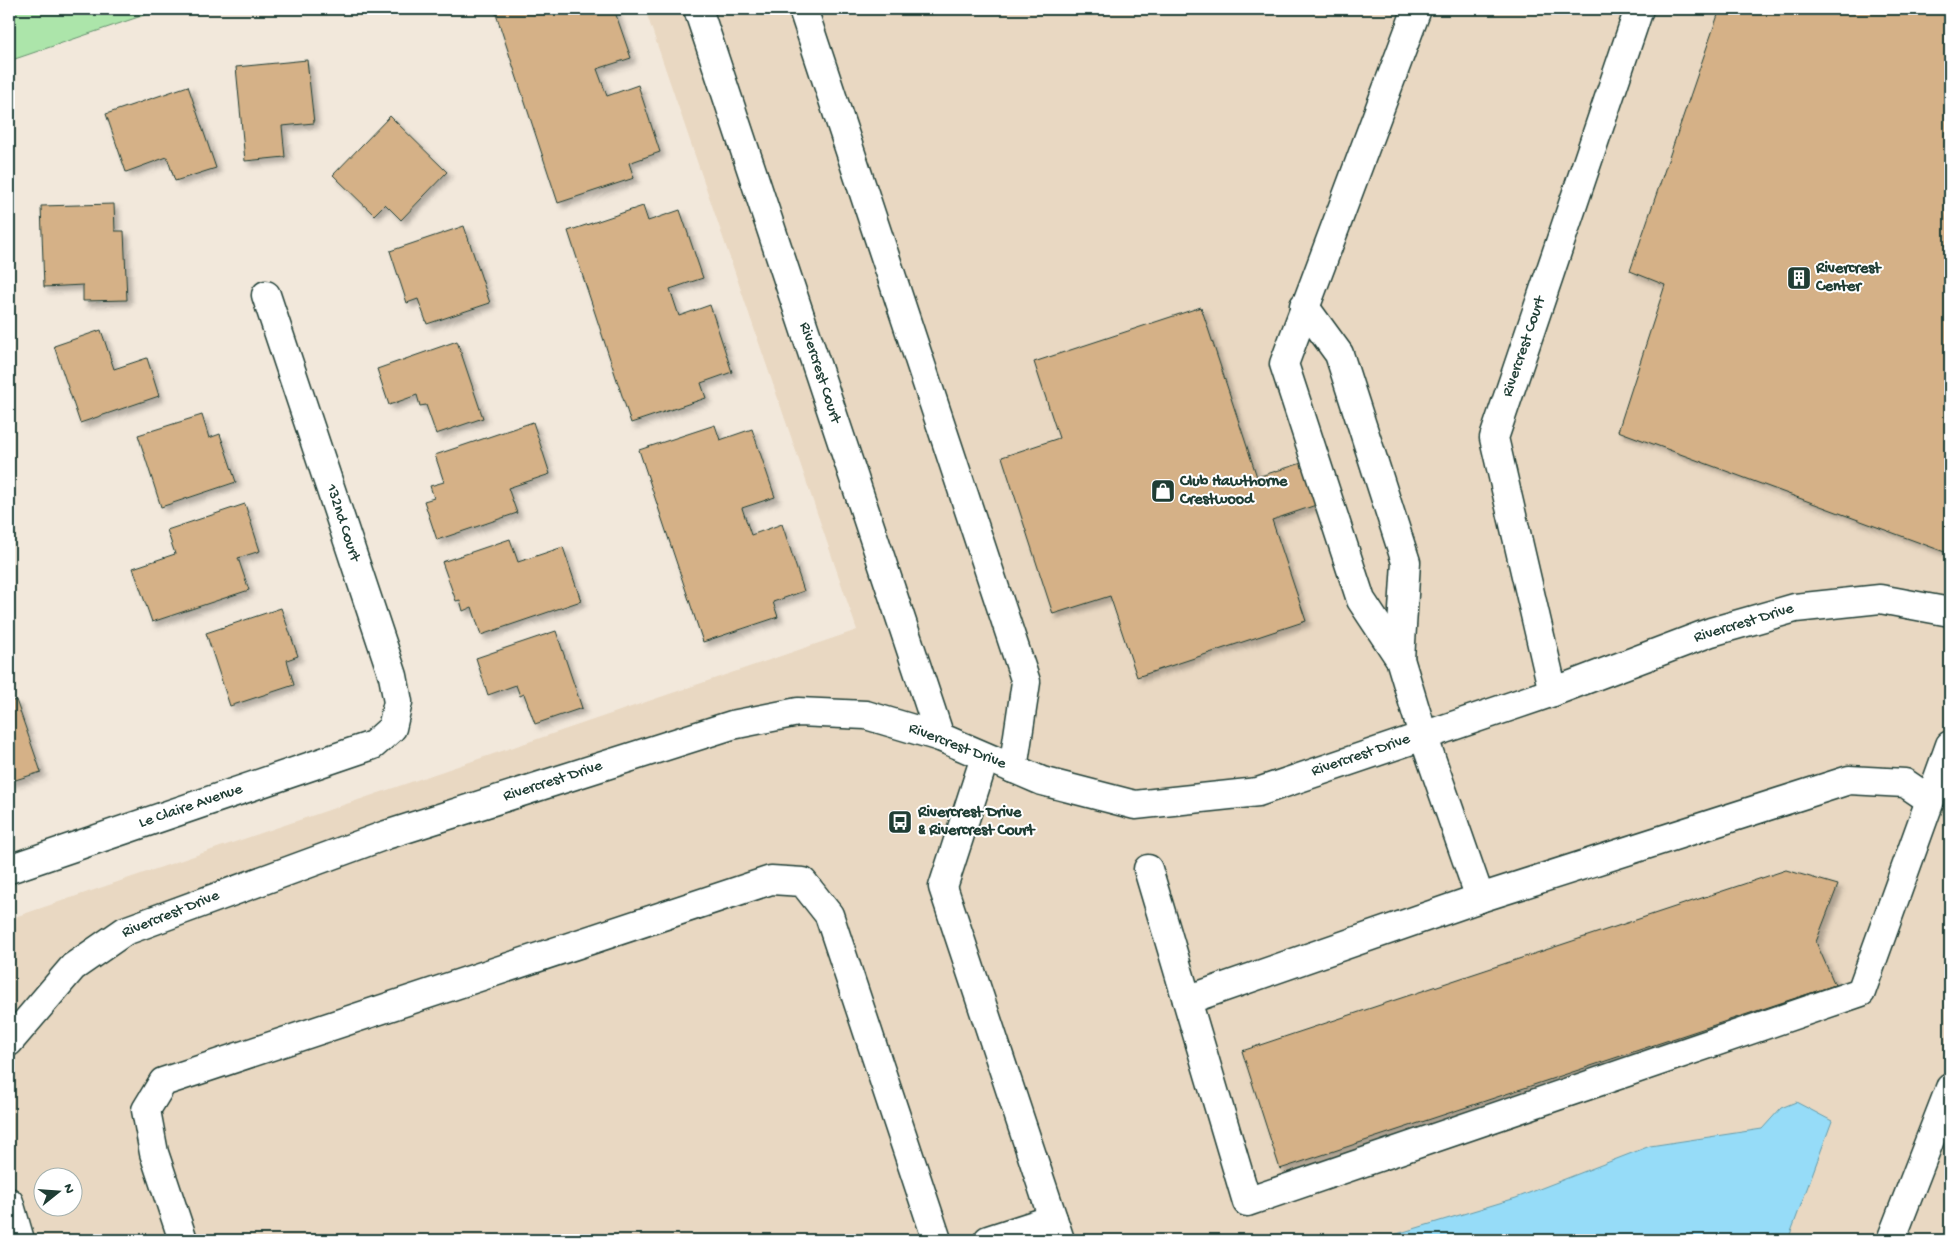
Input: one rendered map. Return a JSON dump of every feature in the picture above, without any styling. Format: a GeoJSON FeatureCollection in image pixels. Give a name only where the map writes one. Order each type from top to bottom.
{"type":"FeatureCollection","features":[{"type":"Feature","properties":{"kind":"street","name":"Rivercrest Court"},"geometry":{"type":"LineString","coordinates":[[698,9],[940,737]]}},
{"type":"Feature","properties":{"kind":"street"},"geometry":{"type":"LineString","coordinates":[[803,9],[1026,682],[1013,769]]}},
{"type":"Feature","properties":{"kind":"street"},"geometry":{"type":"LineString","coordinates":[[1417,9],[1304,306],[1284,364],[1361,600],[1400,660],[1423,736],[1480,898]]}},
{"type":"Feature","properties":{"kind":"street","name":"Rivercrest Court"},"geometry":{"type":"LineString","coordinates":[[1553,692],[1494,438],[1639,9]]}},
{"type":"Feature","properties":{"kind":"street","name":"132nd Court"},"geometry":{"type":"LineString","coordinates":[[266,295],[393,676],[398,702],[392,728],[373,745]]}},
{"type":"Feature","properties":{"kind":"street"},"geometry":{"type":"LineString","coordinates":[[1304,306],[1338,354],[1406,562],[1400,660]]}},
{"type":"Feature","properties":{"kind":"street","name":"Rivercrest Drive"},"geometry":{"type":"LineString","coordinates":[[9,1042],[73,967],[125,931],[386,835],[732,724],[798,712],[866,715],[940,737],[1042,781],[1135,804],[1258,792],[1553,692],[1711,632],[1795,608],[1880,599],[1950,612]]}},
{"type":"Feature","properties":{"kind":"street","name":"Le Claire Avenue"},"geometry":{"type":"LineString","coordinates":[[9,869],[373,745]]}},
{"type":"Feature","properties":{"kind":"street"},"geometry":{"type":"LineString","coordinates":[[1148,869],[1247,1202],[1861,992],[1950,745]]}},
{"type":"Feature","properties":{"kind":"street"},"geometry":{"type":"LineString","coordinates":[[985,757],[943,887],[1057,1230],[988,1240]]}},
{"type":"Feature","properties":{"kind":"street"},"geometry":{"type":"LineString","coordinates":[[1187,1000],[1480,898],[1849,780],[1905,784],[1930,800]]}},
{"type":"Feature","properties":{"kind":"street"},"geometry":{"type":"LineString","coordinates":[[183,1240],[154,1153],[146,1110],[163,1082],[771,880],[803,882],[829,915],[937,1240]]}},
{"type":"Feature","properties":{"kind":"street"},"geometry":{"type":"LineString","coordinates":[[1891,1240],[1950,1088]]}},
{"type":"Feature","properties":{"kind":"street"},"geometry":{"type":"LineString","coordinates":[[9,1202],[20,1240]]}},
{"type":"Feature","properties":{"kind":"shaded area","name":"Rivercrest Center"},"geometry":{"type":"Polygon","coordinates":[[[645,9],[1950,9],[1950,1240],[9,1240],[9,919],[857,630],[645,9]]]}},
{"type":"Feature","properties":{"kind":"green space"},"geometry":{"type":"Polygon","coordinates":[[[9,9],[162,9],[9,61],[9,9]]]}},
{"type":"Feature","properties":{"kind":"water"},"geometry":{"type":"Polygon","coordinates":[[[1796,1102],[1832,1121],[1788,1240],[1377,1240],[1516,1198],[1650,1146],[1762,1129],[1781,1108],[1796,1102]]]}},
{"type":"Feature","properties":{"kind":"building"},"geometry":{"type":"Polygon","coordinates":[[[502,9],[614,9],[631,58],[597,69],[607,96],[638,85],[660,152],[629,163],[634,178],[558,203],[495,11],[502,9]]]}},
{"type":"Feature","properties":{"kind":"building","name":"Rivercrest Center"},"geometry":{"type":"Polygon","coordinates":[[[1720,9],[1950,9],[1950,554],[1618,431],[1665,285],[1630,271],[1720,9]]]}},
{"type":"Feature","properties":{"kind":"building"},"geometry":{"type":"Polygon","coordinates":[[[307,60],[314,123],[282,126],[285,157],[245,161],[236,67],[307,60]]]}},
{"type":"Feature","properties":{"kind":"building"},"geometry":{"type":"Polygon","coordinates":[[[188,86],[216,168],[175,181],[167,157],[126,172],[106,114],[188,86]]]}},
{"type":"Feature","properties":{"kind":"building"},"geometry":{"type":"Polygon","coordinates":[[[390,116],[447,172],[401,220],[385,204],[374,215],[333,175],[390,116]]]}},
{"type":"Feature","properties":{"kind":"building"},"geometry":{"type":"Polygon","coordinates":[[[114,204],[115,231],[124,231],[127,300],[83,301],[83,285],[44,287],[41,206],[114,204]]]}},
{"type":"Feature","properties":{"kind":"building"},"geometry":{"type":"Polygon","coordinates":[[[643,206],[648,221],[680,210],[703,278],[670,289],[679,316],[710,305],[732,372],[701,383],[706,398],[631,423],[568,231],[643,206]]]}},
{"type":"Feature","properties":{"kind":"building"},"geometry":{"type":"Polygon","coordinates":[[[464,226],[490,303],[427,324],[418,299],[407,303],[390,251],[464,226]]]}},
{"type":"Feature","properties":{"kind":"building","name":"Club Hawthorne Crestwood"},"geometry":{"type":"Polygon","coordinates":[[[1201,307],[1257,477],[1305,462],[1319,504],[1272,520],[1306,621],[1137,677],[1110,596],[1053,614],[1002,457],[1059,438],[1034,362],[1201,307]]]}},
{"type":"Feature","properties":{"kind":"building"},"geometry":{"type":"Polygon","coordinates":[[[101,330],[114,369],[147,358],[159,396],[80,423],[54,346],[101,330]]]}},
{"type":"Feature","properties":{"kind":"building"},"geometry":{"type":"Polygon","coordinates":[[[457,341],[483,418],[436,434],[426,405],[420,406],[417,395],[389,405],[377,369],[457,341]]]}},
{"type":"Feature","properties":{"kind":"building"},"geometry":{"type":"Polygon","coordinates":[[[202,415],[209,438],[220,434],[236,482],[161,507],[138,435],[202,415]]]}},
{"type":"Feature","properties":{"kind":"building"},"geometry":{"type":"Polygon","coordinates":[[[533,422],[550,474],[508,488],[517,513],[437,540],[424,501],[434,498],[430,486],[444,482],[435,455],[533,422]]]}},
{"type":"Feature","properties":{"kind":"building"},"geometry":{"type":"Polygon","coordinates":[[[715,425],[720,440],[752,429],[775,497],[742,508],[751,535],[782,524],[804,591],[773,602],[778,617],[703,642],[639,450],[715,425]]]}},
{"type":"Feature","properties":{"kind":"building"},"geometry":{"type":"Polygon","coordinates":[[[245,504],[260,551],[238,558],[249,590],[152,622],[133,568],[175,554],[167,530],[245,504]]]}},
{"type":"Feature","properties":{"kind":"building"},"geometry":{"type":"Polygon","coordinates":[[[510,539],[518,562],[563,547],[581,601],[481,635],[472,607],[463,611],[460,600],[456,601],[442,562],[510,539]]]}},
{"type":"Feature","properties":{"kind":"building"},"geometry":{"type":"Polygon","coordinates":[[[281,608],[298,656],[287,660],[294,685],[230,706],[206,633],[281,608]]]}},
{"type":"Feature","properties":{"kind":"building"},"geometry":{"type":"Polygon","coordinates":[[[556,631],[582,708],[535,724],[524,694],[520,696],[516,685],[488,695],[476,658],[556,631]]]}},
{"type":"Feature","properties":{"kind":"building"},"geometry":{"type":"Polygon","coordinates":[[[16,700],[41,772],[9,782],[9,702],[16,700]]]}},
{"type":"Feature","properties":{"kind":"building"},"geometry":{"type":"Polygon","coordinates":[[[1786,870],[1838,885],[1816,942],[1835,985],[1280,1169],[1242,1051],[1786,870]]]}},
{"type":"Feature","properties":{"kind":"place","name":"Rivercrest Center"},"geometry":{"type":"Point","coordinates":[1799,278]}},
{"type":"Feature","properties":{"kind":"place","name":"Club Hawthorne Crestwood"},"geometry":{"type":"Point","coordinates":[1163,491]}},
{"type":"Feature","properties":{"kind":"place","name":"Rivercrest Drive & Rivercrest Court"},"geometry":{"type":"Point","coordinates":[900,822]}}]}
